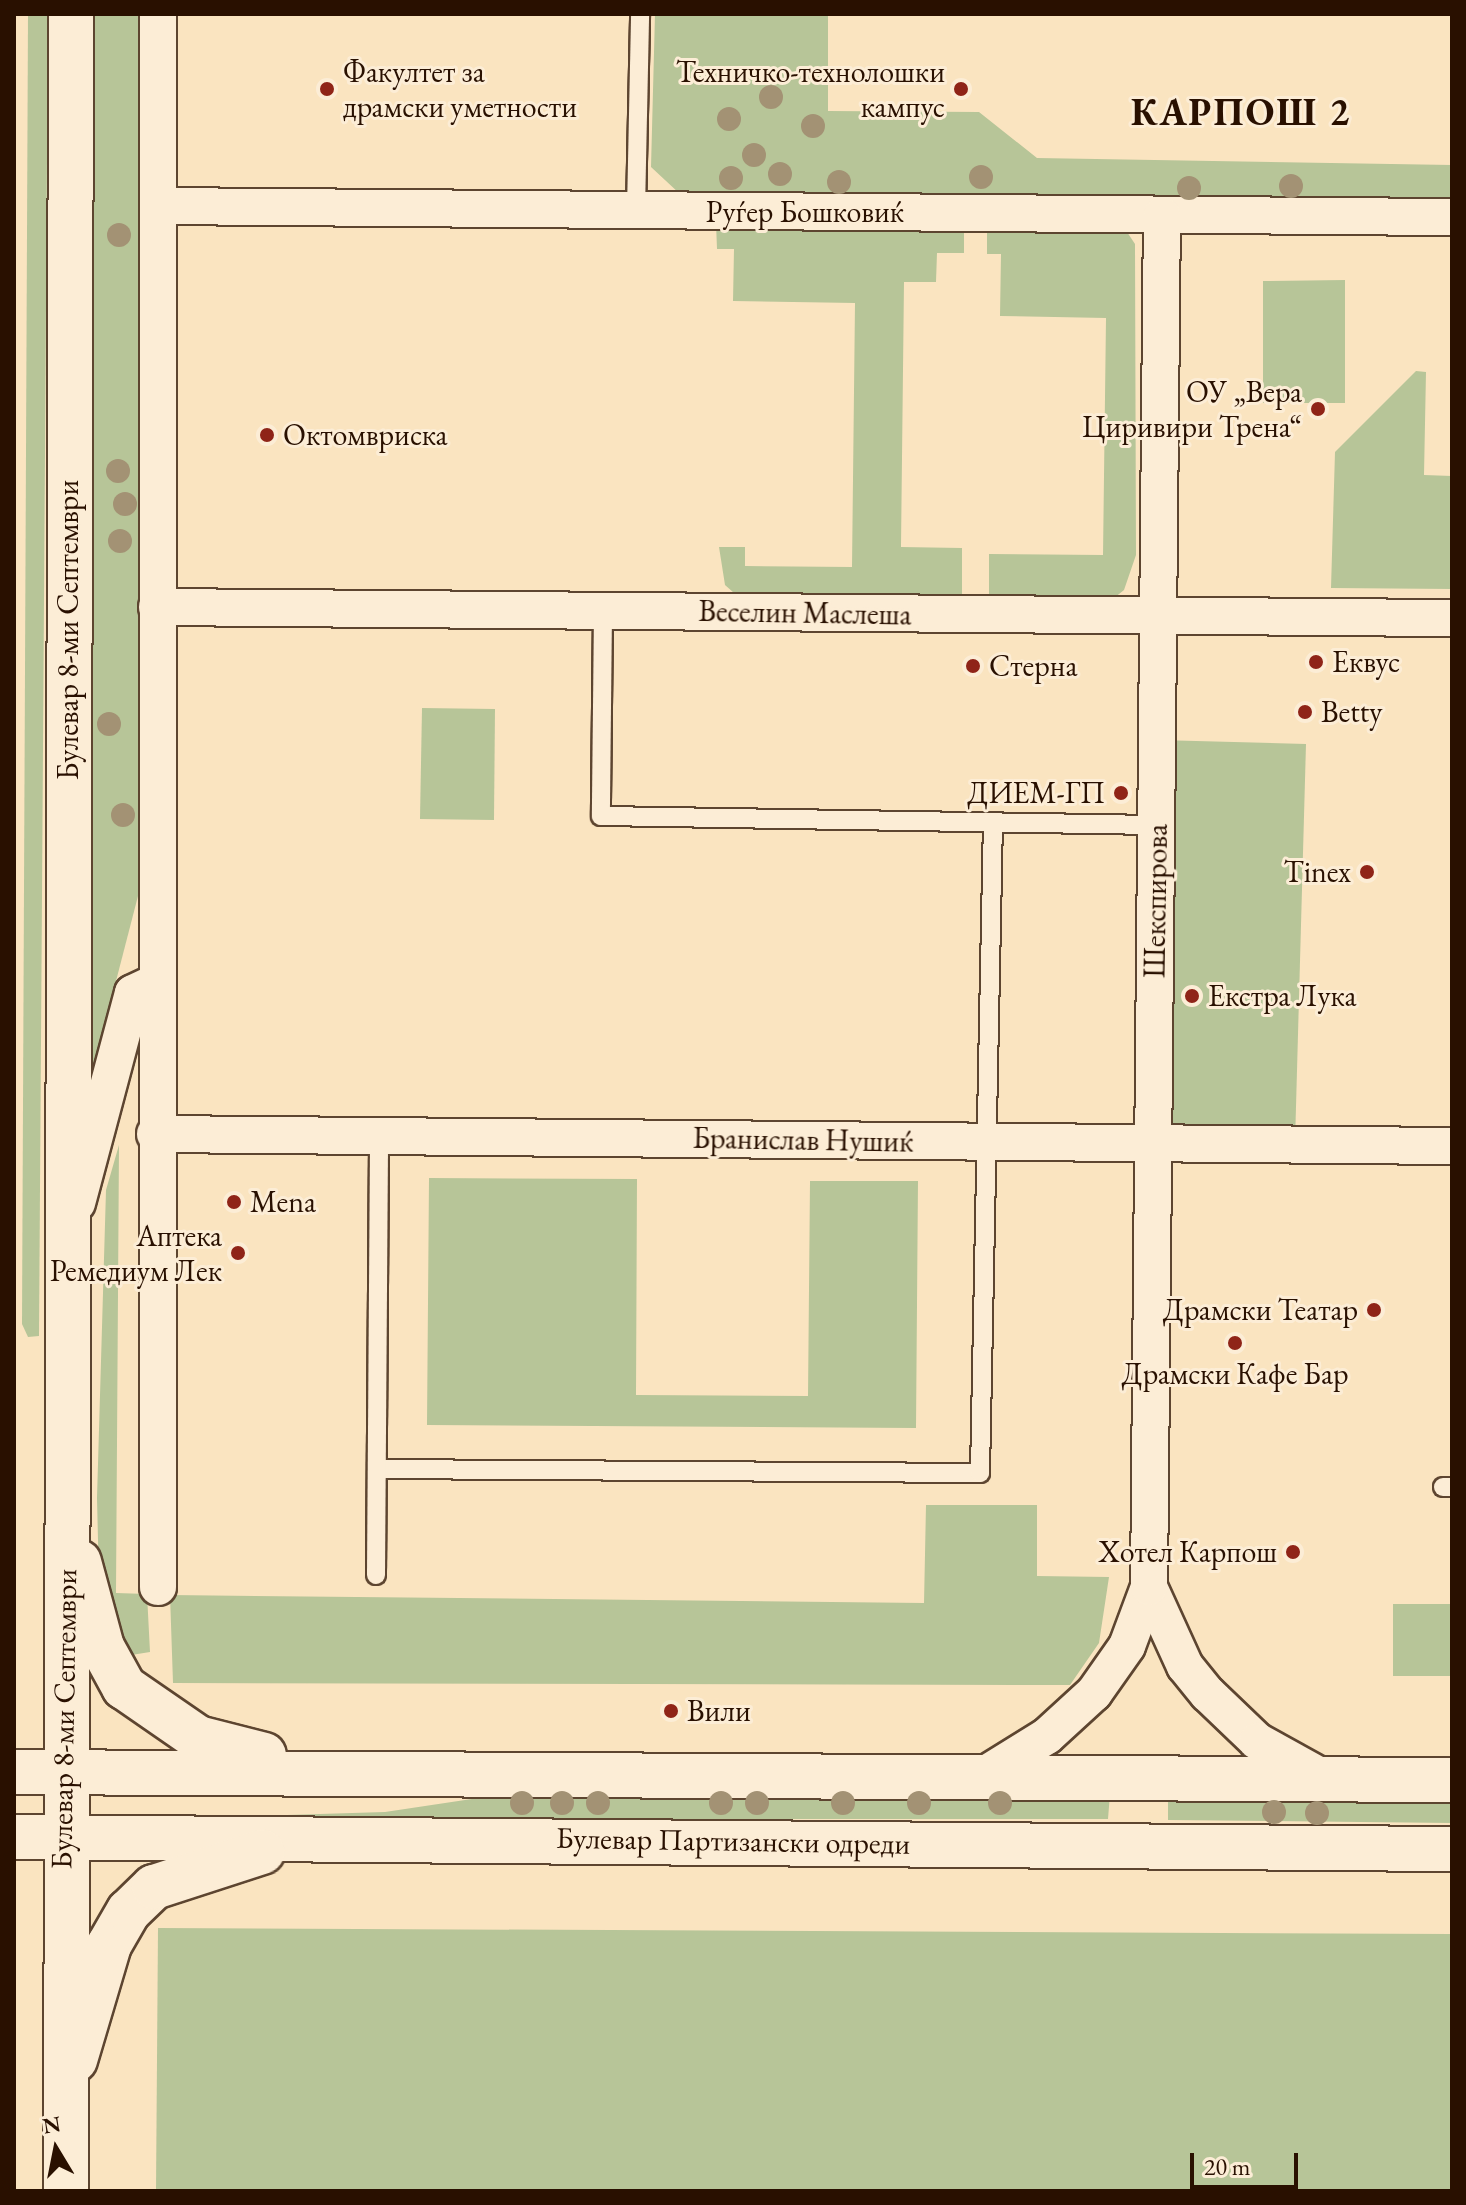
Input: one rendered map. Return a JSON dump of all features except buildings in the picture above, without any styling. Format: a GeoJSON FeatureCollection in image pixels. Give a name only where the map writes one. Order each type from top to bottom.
{"type":"FeatureCollection","features":[{"type":"Feature","properties":{"kind":"street","name":"Булевар 8-ми Септември"},"geometry":{"type":"LineString","coordinates":[[66,2191],[62,1772],[66,1515],[71,14]]}},
{"type":"Feature","properties":{"kind":"street"},"geometry":{"type":"LineString","coordinates":[[158,14],[154,983],[158,1587]]}},
{"type":"Feature","properties":{"kind":"street","name":"Руѓер Бошковиќ"},"geometry":{"type":"LineString","coordinates":[[159,206],[1452,217]]}},
{"type":"Feature","properties":{"kind":"street","name":"Шекспирова"},"geometry":{"type":"LineString","coordinates":[[984,1775],[1047,1736],[1094,1693],[1127,1646],[1149,1587],[1162,215]]}},
{"type":"Feature","properties":{"kind":"street","name":"Веселин Маслеша"},"geometry":{"type":"LineString","coordinates":[[157,607],[1452,618]]}},
{"type":"Feature","properties":{"kind":"street","name":"Булевар 8-ми Септември"},"geometry":{"type":"LineString","coordinates":[[66,1247],[133,993],[154,983]]}},
{"type":"Feature","properties":{"kind":"street","name":"Бранислав Нушиќ"},"geometry":{"type":"LineString","coordinates":[[155,1134],[1452,1146]]}},
{"type":"Feature","properties":{"kind":"street"},"geometry":{"type":"LineString","coordinates":[[66,1515],[102,1647],[124,1687],[198,1738],[324,1771]]}},
{"type":"Feature","properties":{"kind":"street","name":"Шекспирова"},"geometry":{"type":"LineString","coordinates":[[1149,1587],[1185,1666],[1208,1694],[1269,1749],[1330,1780]]}},
{"type":"Feature","properties":{"kind":"street"},"geometry":{"type":"LineString","coordinates":[[14,1772],[324,1771],[1452,1780]]}},
{"type":"Feature","properties":{"kind":"street"},"geometry":{"type":"LineString","coordinates":[[64,2092],[109,1945],[129,1911],[154,1887],[193,1870],[324,1836]]}},
{"type":"Feature","properties":{"kind":"street","name":"Булевар Партизански одреди"},"geometry":{"type":"LineString","coordinates":[[14,1837],[324,1836],[1452,1849]]}},
{"type":"Feature","properties":{"kind":"lane"},"geometry":{"type":"LineString","coordinates":[[636,210],[640,14]]}},
{"type":"Feature","properties":{"kind":"lane"},"geometry":{"type":"LineString","coordinates":[[603,611],[601,816],[1158,825]]}},
{"type":"Feature","properties":{"kind":"lane"},"geometry":{"type":"LineString","coordinates":[[377,1469],[980,1473],[993,822]]}},
{"type":"Feature","properties":{"kind":"lane"},"geometry":{"type":"LineString","coordinates":[[376,1575],[379,1136]]}},
{"type":"Feature","properties":{"kind":"green space"},"geometry":{"type":"Polygon","coordinates":[[[28,14],[48,14],[39,1336],[28,1337],[22,1324],[28,14]]]}},
{"type":"Feature","properties":{"kind":"green space"},"geometry":{"type":"Polygon","coordinates":[[[88,14],[140,14],[138,896],[86,1097],[88,14]]]}},
{"type":"Feature","properties":{"kind":"green space"},"geometry":{"type":"Polygon","coordinates":[[[655,14],[828,14],[828,111],[979,112],[1037,158],[1452,165],[1452,201],[680,194],[651,167],[655,14]]]}},
{"type":"Feature","properties":{"kind":"green space"},"geometry":{"type":"Polygon","coordinates":[[[716,223],[964,225],[964,253],[937,253],[936,282],[904,282],[901,547],[962,548],[962,602],[742,600],[725,585],[719,547],[745,547],[745,566],[852,567],[855,303],[733,301],[734,249],[717,249],[716,223]]]}},
{"type":"Feature","properties":{"kind":"green space"},"geometry":{"type":"Polygon","coordinates":[[[987,226],[1127,232],[1135,244],[1136,555],[1124,590],[1109,602],[989,603],[989,554],[1103,555],[1106,318],[1000,316],[1001,254],[987,254],[987,226]]]}},
{"type":"Feature","properties":{"kind":"green space"},"geometry":{"type":"Polygon","coordinates":[[[1345,280],[1345,403],[1263,403],[1263,281],[1345,280]]]}},
{"type":"Feature","properties":{"kind":"green space"},"geometry":{"type":"Polygon","coordinates":[[[1416,371],[1426,372],[1424,475],[1452,476],[1452,589],[1331,588],[1335,452],[1416,371]]]}},
{"type":"Feature","properties":{"kind":"green space"},"geometry":{"type":"Polygon","coordinates":[[[422,708],[495,709],[494,820],[420,819],[422,708]]]}},
{"type":"Feature","properties":{"kind":"green space"},"geometry":{"type":"Polygon","coordinates":[[[1158,740],[1306,744],[1295,1143],[1153,1144],[1158,740]]]}},
{"type":"Feature","properties":{"kind":"green space"},"geometry":{"type":"Polygon","coordinates":[[[119,1145],[116,1593],[147,1594],[150,1652],[119,1657],[99,1582],[97,1498],[106,1190],[119,1145]]]}},
{"type":"Feature","properties":{"kind":"green space"},"geometry":{"type":"Polygon","coordinates":[[[429,1178],[637,1179],[636,1395],[808,1396],[810,1181],[918,1181],[916,1428],[427,1425],[429,1178]]]}},
{"type":"Feature","properties":{"kind":"green space"},"geometry":{"type":"Polygon","coordinates":[[[926,1505],[1037,1505],[1037,1576],[1109,1577],[1099,1643],[1070,1685],[173,1683],[170,1595],[924,1603],[926,1505]]]}},
{"type":"Feature","properties":{"kind":"green space"},"geometry":{"type":"Polygon","coordinates":[[[1393,1604],[1452,1604],[1452,1676],[1393,1676],[1393,1604]]]}},
{"type":"Feature","properties":{"kind":"green space"},"geometry":{"type":"Polygon","coordinates":[[[519,1792],[1110,1794],[1108,1819],[150,1819],[385,1812],[519,1792]]]}},
{"type":"Feature","properties":{"kind":"green space"},"geometry":{"type":"Polygon","coordinates":[[[1168,1797],[1452,1802],[1452,1823],[1168,1820],[1168,1797]]]}},
{"type":"Feature","properties":{"kind":"green space"},"geometry":{"type":"Polygon","coordinates":[[[158,1928],[1452,1934],[1452,2191],[156,2191],[158,1928]]]}},
{"type":"Feature","properties":{"kind":"place","name":"Факултет за драмски уметности"},"geometry":{"type":"Point","coordinates":[327,89]}},
{"type":"Feature","properties":{"kind":"place","name":"Техничко-технолошки кампус"},"geometry":{"type":"Point","coordinates":[961,89]}},
{"type":"Feature","properties":{"kind":"place","name":"ОУ „Вера Циривири Трена“"},"geometry":{"type":"Point","coordinates":[1318,409]}},
{"type":"Feature","properties":{"kind":"place","name":"Октомвриска"},"geometry":{"type":"Point","coordinates":[267,435]}},
{"type":"Feature","properties":{"kind":"place","name":"Еквус"},"geometry":{"type":"Point","coordinates":[1316,662]}},
{"type":"Feature","properties":{"kind":"place","name":"Стерна"},"geometry":{"type":"Point","coordinates":[973,666]}},
{"type":"Feature","properties":{"kind":"place","name":"Betty"},"geometry":{"type":"Point","coordinates":[1305,712]}},
{"type":"Feature","properties":{"kind":"place","name":"ДИЕМ-ГП"},"geometry":{"type":"Point","coordinates":[1121,793]}},
{"type":"Feature","properties":{"kind":"place","name":"Tinex"},"geometry":{"type":"Point","coordinates":[1367,872]}},
{"type":"Feature","properties":{"kind":"place","name":"Екстра Лука"},"geometry":{"type":"Point","coordinates":[1192,996]}},
{"type":"Feature","properties":{"kind":"place","name":"Mena"},"geometry":{"type":"Point","coordinates":[234,1202]}},
{"type":"Feature","properties":{"kind":"place","name":"Аптека Ремедиум Лек"},"geometry":{"type":"Point","coordinates":[238,1253]}},
{"type":"Feature","properties":{"kind":"place","name":"Драмски Театар"},"geometry":{"type":"Point","coordinates":[1374,1310]}},
{"type":"Feature","properties":{"kind":"place","name":"Драмски Кафе Бар"},"geometry":{"type":"Point","coordinates":[1235,1343]}},
{"type":"Feature","properties":{"kind":"place","name":"Хотел Карпош"},"geometry":{"type":"Point","coordinates":[1293,1552]}},
{"type":"Feature","properties":{"kind":"place","name":"Вили"},"geometry":{"type":"Point","coordinates":[671,1711]}},
{"type":"Feature","properties":{"kind":"district","name":"КАРПОШ 2"},"geometry":{"type":"Point","coordinates":[1241,112]}}]}
